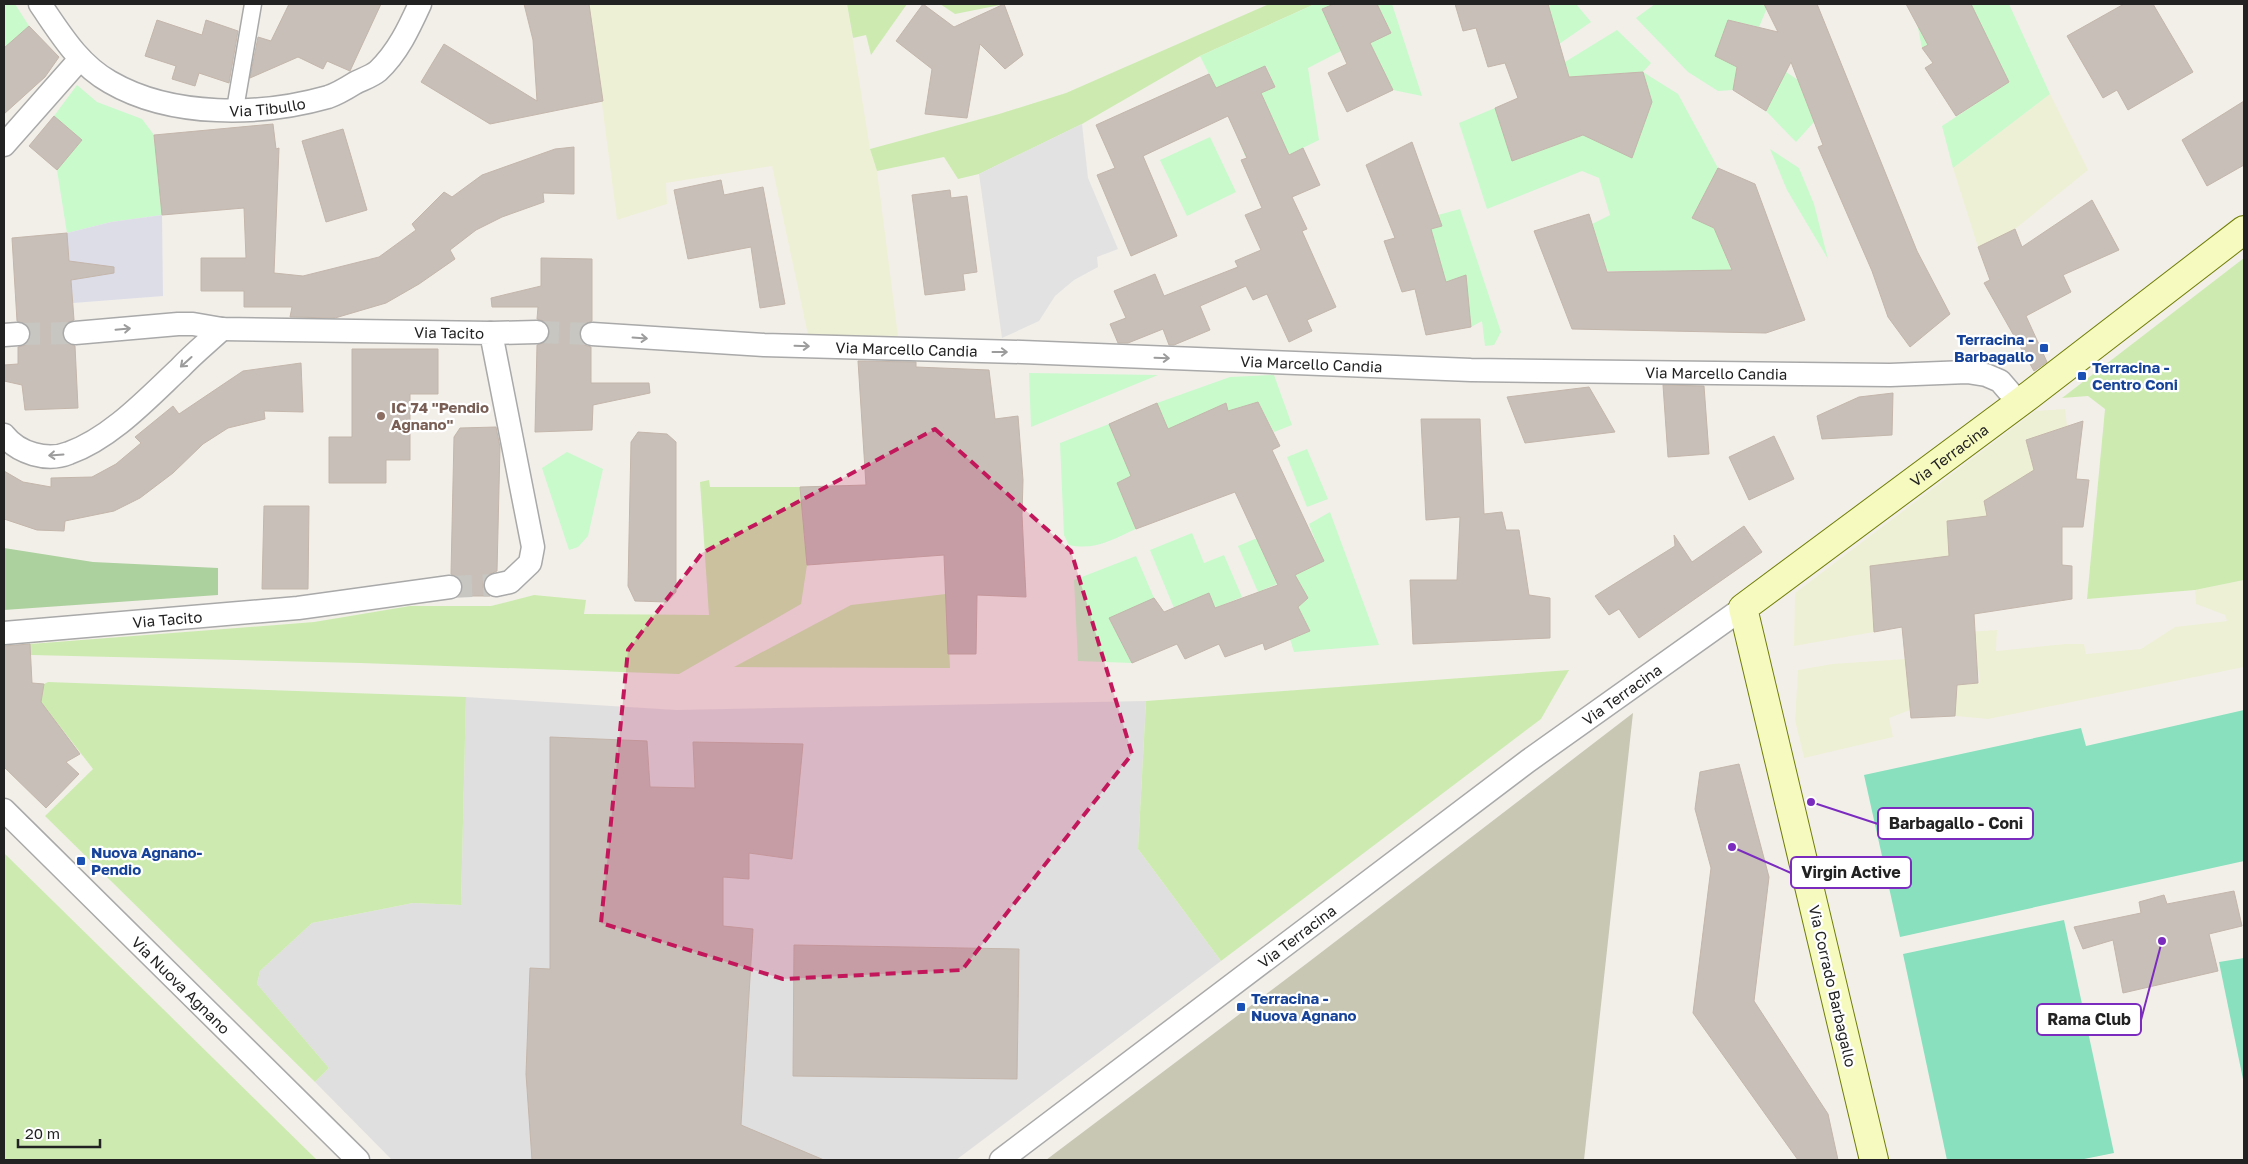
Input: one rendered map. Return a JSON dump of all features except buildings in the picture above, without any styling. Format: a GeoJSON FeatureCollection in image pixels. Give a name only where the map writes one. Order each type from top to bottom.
{"type":"FeatureCollection","features":[{"type":"Feature","properties":{"kind":"main road","name":"Via Terracina"},"geometry":{"type":"LineString","coordinates":[[1743,608],[2019,403],[2244,230]]}},
{"type":"Feature","properties":{"kind":"main road","name":"Via Corrado Barbagallo"},"geometry":{"type":"LineString","coordinates":[[1743,608],[1874,1160]]}},
{"type":"Feature","properties":{"kind":"street","name":"Via Tibullo"},"geometry":{"type":"LineString","coordinates":[[40,4],[80,60],[109,82],[142,97],[175,106],[214,110],[281,106],[330,96],[377,72],[394,54],[420,4]]}},
{"type":"Feature","properties":{"kind":"street"},"geometry":{"type":"LineString","coordinates":[[236,109],[253,4]]}},
{"type":"Feature","properties":{"kind":"street"},"geometry":{"type":"LineString","coordinates":[[4,145],[80,60]]}},
{"type":"Feature","properties":{"kind":"street","name":"Via Tacito"},"geometry":{"type":"LineString","coordinates":[[75,333],[178,324],[193,324],[222,329],[491,333],[533,547],[530,563],[510,582],[496,585]]}},
{"type":"Feature","properties":{"kind":"street"},"geometry":{"type":"LineString","coordinates":[[4,435],[25,452],[46,456],[67,454],[89,444],[151,397],[180,367],[222,329]]}},
{"type":"Feature","properties":{"kind":"street"},"geometry":{"type":"LineString","coordinates":[[491,333],[537,332]]}},
{"type":"Feature","properties":{"kind":"street","name":"Via Marcello Candia"},"geometry":{"type":"LineString","coordinates":[[592,334],[764,345],[1022,352],[1480,370],[1880,374],[1967,372],[1986,374],[2000,381],[2019,403]]}},
{"type":"Feature","properties":{"kind":"street","name":"Via Tacito"},"geometry":{"type":"LineString","coordinates":[[4,633],[298,608],[450,586]]}},
{"type":"Feature","properties":{"kind":"street","name":"Via Terracina"},"geometry":{"type":"LineString","coordinates":[[1001,1160],[1528,761],[1743,608]]}},
{"type":"Feature","properties":{"kind":"street","name":"Via Nuova Agnano"},"geometry":{"type":"LineString","coordinates":[[4,810],[358,1160]]}},
{"type":"Feature","properties":{"kind":"highlighted area"},"geometry":{"type":"Polygon","coordinates":[[[935,429],[1071,551],[1132,754],[962,970],[783,979],[601,923],[628,650],[702,553],[935,429]]]}},
{"type":"Feature","properties":{"kind":"shaded area"},"geometry":{"type":"Polygon","coordinates":[[[589,4],[847,4],[870,149],[877,171],[898,336],[808,335],[772,166],[666,183],[667,204],[617,220],[589,4]]]}},
{"type":"Feature","properties":{"kind":"shaded area"},"geometry":{"type":"Polygon","coordinates":[[[2050,94],[2088,170],[2015,229],[1978,247],[1953,168],[2050,94]]]}},
{"type":"Feature","properties":{"kind":"shaded area"},"geometry":{"type":"Polygon","coordinates":[[[1082,124],[1088,178],[1118,249],[1097,257],[1098,267],[1074,280],[1055,296],[1039,321],[1002,338],[979,174],[1082,124]]]}},
{"type":"Feature","properties":{"kind":"shaded area"},"geometry":{"type":"Polygon","coordinates":[[[162,215],[163,296],[73,303],[71,280],[93,276],[69,261],[67,233],[111,222],[162,215]]]}},
{"type":"Feature","properties":{"kind":"shaded area"},"geometry":{"type":"Polygon","coordinates":[[[2065,409],[2067,426],[2026,440],[2034,470],[1949,556],[1870,567],[1871,592],[1897,596],[1873,615],[1874,632],[1794,646],[1795,593],[2035,411],[2065,409]]]}},
{"type":"Feature","properties":{"kind":"shaded area"},"geometry":{"type":"Polygon","coordinates":[[[2244,580],[2244,667],[1988,719],[1955,716],[1957,685],[1980,683],[1976,652],[1952,633],[1997,630],[1996,651],[2065,644],[2084,644],[2086,654],[2141,649],[2175,627],[2227,621],[2225,615],[2196,604],[2195,590],[2244,580]]]}},
{"type":"Feature","properties":{"kind":"shaded area"},"geometry":{"type":"Polygon","coordinates":[[[1905,659],[1910,710],[1889,718],[1893,737],[1804,758],[1795,720],[1798,670],[1832,664],[1905,659]]]}},
{"type":"Feature","properties":{"kind":"shaded area"},"geometry":{"type":"Polygon","coordinates":[[[466,697],[676,710],[1146,701],[1138,849],[1221,961],[956,1160],[392,1160],[315,1082],[329,1068],[257,984],[260,971],[312,923],[413,903],[461,905],[466,697]]]}},
{"type":"Feature","properties":{"kind":"shaded area"},"geometry":{"type":"Polygon","coordinates":[[[1633,713],[1584,1160],[1046,1160],[1310,961],[1633,713]]]}},
{"type":"Feature","properties":{"kind":"green space"},"geometry":{"type":"Polygon","coordinates":[[[4,4],[15,4],[29,26],[4,48],[4,4]]]}},
{"type":"Feature","properties":{"kind":"green space"},"geometry":{"type":"Polygon","coordinates":[[[847,4],[907,4],[871,55],[866,35],[853,38],[847,4]]]}},
{"type":"Feature","properties":{"kind":"green space"},"geometry":{"type":"Polygon","coordinates":[[[940,4],[1005,4],[955,14],[940,4]]]}},
{"type":"Feature","properties":{"kind":"green space"},"geometry":{"type":"Polygon","coordinates":[[[1269,4],[1315,4],[1200,56],[1082,124],[979,174],[958,179],[944,157],[877,171],[870,149],[999,114],[1066,93],[1269,4]]]}},
{"type":"Feature","properties":{"kind":"green space"},"geometry":{"type":"Polygon","coordinates":[[[1315,4],[1334,4],[1322,10],[1341,51],[1308,68],[1319,140],[1276,161],[1270,147],[1246,158],[1237,136],[1273,120],[1261,93],[1275,87],[1266,66],[1216,88],[1200,56],[1315,4]]]}},
{"type":"Feature","properties":{"kind":"green space"},"geometry":{"type":"Polygon","coordinates":[[[1377,4],[1392,4],[1422,96],[1393,90],[1370,43],[1391,32],[1377,4]]]}},
{"type":"Feature","properties":{"kind":"green space"},"geometry":{"type":"Polygon","coordinates":[[[1548,4],[1576,4],[1591,22],[1559,44],[1548,4]]]}},
{"type":"Feature","properties":{"kind":"green space"},"geometry":{"type":"Polygon","coordinates":[[[1655,4],[1764,4],[1767,8],[1759,27],[1728,20],[1737,67],[1733,90],[1718,91],[1688,72],[1636,18],[1655,4]]]}},
{"type":"Feature","properties":{"kind":"green space"},"geometry":{"type":"Polygon","coordinates":[[[1953,4],[2009,4],[2050,94],[1953,168],[1942,126],[2009,82],[1980,23],[1922,48],[1917,23],[1953,4]]]}},
{"type":"Feature","properties":{"kind":"green space"},"geometry":{"type":"Polygon","coordinates":[[[1617,30],[1651,63],[1643,72],[1569,77],[1565,62],[1617,30]]]}},
{"type":"Feature","properties":{"kind":"green space"},"geometry":{"type":"Polygon","coordinates":[[[1643,72],[1678,94],[1718,168],[1692,218],[1714,228],[1735,279],[1698,271],[1607,271],[1592,224],[1610,215],[1599,178],[1582,171],[1487,209],[1459,123],[1495,108],[1512,161],[1583,135],[1632,157],[1652,102],[1643,72]]]}},
{"type":"Feature","properties":{"kind":"green space"},"geometry":{"type":"Polygon","coordinates":[[[1786,72],[1798,80],[1814,122],[1796,142],[1766,111],[1786,72]]]}},
{"type":"Feature","properties":{"kind":"green space"},"geometry":{"type":"Polygon","coordinates":[[[77,85],[97,102],[142,119],[154,135],[162,215],[111,222],[67,233],[57,170],[82,140],[54,116],[77,85]]]}},
{"type":"Feature","properties":{"kind":"green space"},"geometry":{"type":"Polygon","coordinates":[[[1210,137],[1236,192],[1187,216],[1160,160],[1210,137]]]}},
{"type":"Feature","properties":{"kind":"green space"},"geometry":{"type":"Polygon","coordinates":[[[1770,149],[1799,168],[1814,204],[1828,259],[1787,190],[1770,149]]]}},
{"type":"Feature","properties":{"kind":"green space"},"geometry":{"type":"Polygon","coordinates":[[[1460,209],[1501,332],[1494,345],[1485,346],[1482,321],[1471,327],[1446,282],[1431,229],[1442,226],[1438,215],[1460,209]]]}},
{"type":"Feature","properties":{"kind":"green space"},"geometry":{"type":"Polygon","coordinates":[[[2244,258],[2244,580],[2195,590],[2087,599],[2105,409],[2088,396],[2062,398],[2244,258]]]}},
{"type":"Feature","properties":{"kind":"green space"},"geometry":{"type":"Polygon","coordinates":[[[1029,373],[1158,375],[1031,427],[1029,373]]]}},
{"type":"Feature","properties":{"kind":"green space"},"geometry":{"type":"Polygon","coordinates":[[[1274,375],[1292,425],[1274,432],[1258,402],[1228,411],[1225,403],[1202,414],[1212,443],[1172,439],[1157,403],[1230,377],[1274,375]]]}},
{"type":"Feature","properties":{"kind":"green space"},"geometry":{"type":"Polygon","coordinates":[[[1109,424],[1124,460],[1139,456],[1146,469],[1117,483],[1136,529],[1096,545],[1069,545],[1064,535],[1060,443],[1109,424]]]}},
{"type":"Feature","properties":{"kind":"green space"},"geometry":{"type":"Polygon","coordinates":[[[1307,449],[1328,499],[1307,507],[1287,457],[1307,449]]]}},
{"type":"Feature","properties":{"kind":"green space"},"geometry":{"type":"Polygon","coordinates":[[[567,452],[603,469],[588,536],[578,547],[569,550],[542,468],[567,452]]]}},
{"type":"Feature","properties":{"kind":"green space"},"geometry":{"type":"Polygon","coordinates":[[[709,480],[710,487],[800,487],[807,565],[801,604],[679,674],[360,663],[31,655],[30,644],[314,622],[410,606],[491,606],[534,595],[586,600],[584,614],[709,615],[700,482],[709,480]]]}},
{"type":"Feature","properties":{"kind":"green space"},"geometry":{"type":"Polygon","coordinates":[[[1330,512],[1379,645],[1294,652],[1290,639],[1310,631],[1298,607],[1308,598],[1295,575],[1323,561],[1309,524],[1330,512]]]}},
{"type":"Feature","properties":{"kind":"green space"},"geometry":{"type":"Polygon","coordinates":[[[1192,533],[1204,563],[1224,555],[1242,597],[1215,608],[1209,594],[1174,608],[1150,550],[1192,533]]]}},
{"type":"Feature","properties":{"kind":"green space"},"geometry":{"type":"Polygon","coordinates":[[[1257,538],[1277,584],[1258,592],[1238,546],[1257,538]]]}},
{"type":"Feature","properties":{"kind":"green space"},"geometry":{"type":"Polygon","coordinates":[[[4,548],[93,562],[218,568],[218,595],[4,610],[4,548]]]}},
{"type":"Feature","properties":{"kind":"green space"},"geometry":{"type":"Polygon","coordinates":[[[1136,556],[1154,598],[1109,619],[1132,663],[1078,661],[1074,580],[1136,556]]]}},
{"type":"Feature","properties":{"kind":"green space"},"geometry":{"type":"Polygon","coordinates":[[[946,594],[950,668],[734,667],[851,605],[946,594]]]}},
{"type":"Feature","properties":{"kind":"green space"},"geometry":{"type":"Polygon","coordinates":[[[1569,670],[1541,719],[1221,961],[1138,849],[1146,701],[1569,670]]]}},
{"type":"Feature","properties":{"kind":"green space"},"geometry":{"type":"Polygon","coordinates":[[[48,682],[466,697],[461,905],[413,903],[312,923],[260,971],[257,984],[329,1068],[315,1082],[45,816],[93,769],[41,702],[44,684],[48,682]]]}},
{"type":"Feature","properties":{"kind":"green space"},"geometry":{"type":"Polygon","coordinates":[[[2244,710],[2244,861],[1900,937],[1864,775],[2081,728],[2086,746],[2244,710]]]}},
{"type":"Feature","properties":{"kind":"green space"},"geometry":{"type":"Polygon","coordinates":[[[4,853],[317,1160],[4,1160],[4,853]]]}},
{"type":"Feature","properties":{"kind":"green space"},"geometry":{"type":"Polygon","coordinates":[[[2064,920],[2114,1153],[2079,1160],[1947,1160],[1903,954],[2064,920]]]}},
{"type":"Feature","properties":{"kind":"green space"},"geometry":{"type":"Polygon","coordinates":[[[2244,958],[2244,1084],[2219,962],[2244,958]]]}},
{"type":"Feature","properties":{"kind":"tunnel"},"geometry":{"type":"LineString","coordinates":[[537,332],[592,334]]}},
{"type":"Feature","properties":{"kind":"tunnel"},"geometry":{"type":"LineString","coordinates":[[18,334],[75,333]]}},
{"type":"Feature","properties":{"kind":"tunnel"},"geometry":{"type":"LineString","coordinates":[[450,587],[496,585]]}},
{"type":"Feature","properties":{"kind":"place","name":"Terracina - Barbagallo"},"geometry":{"type":"Point","coordinates":[2044,348]}},
{"type":"Feature","properties":{"kind":"place","name":"Terracina - Centro Coni"},"geometry":{"type":"Point","coordinates":[2082,376]}},
{"type":"Feature","properties":{"kind":"place","name":"IC 74 \"Pendio Agnano\""},"geometry":{"type":"Point","coordinates":[381,416]}},
{"type":"Feature","properties":{"kind":"place","name":"Barbagallo - Coni"},"geometry":{"type":"Point","coordinates":[1811,802]}},
{"type":"Feature","properties":{"kind":"place","name":"Virgin Active"},"geometry":{"type":"Point","coordinates":[1732,847]}},
{"type":"Feature","properties":{"kind":"place","name":"Nuova Agnano- Pendio"},"geometry":{"type":"Point","coordinates":[81,861]}},
{"type":"Feature","properties":{"kind":"place","name":"Rama Club"},"geometry":{"type":"Point","coordinates":[2162,941]}},
{"type":"Feature","properties":{"kind":"place","name":"Terracina - Nuova Agnano"},"geometry":{"type":"Point","coordinates":[1241,1007]}}]}
